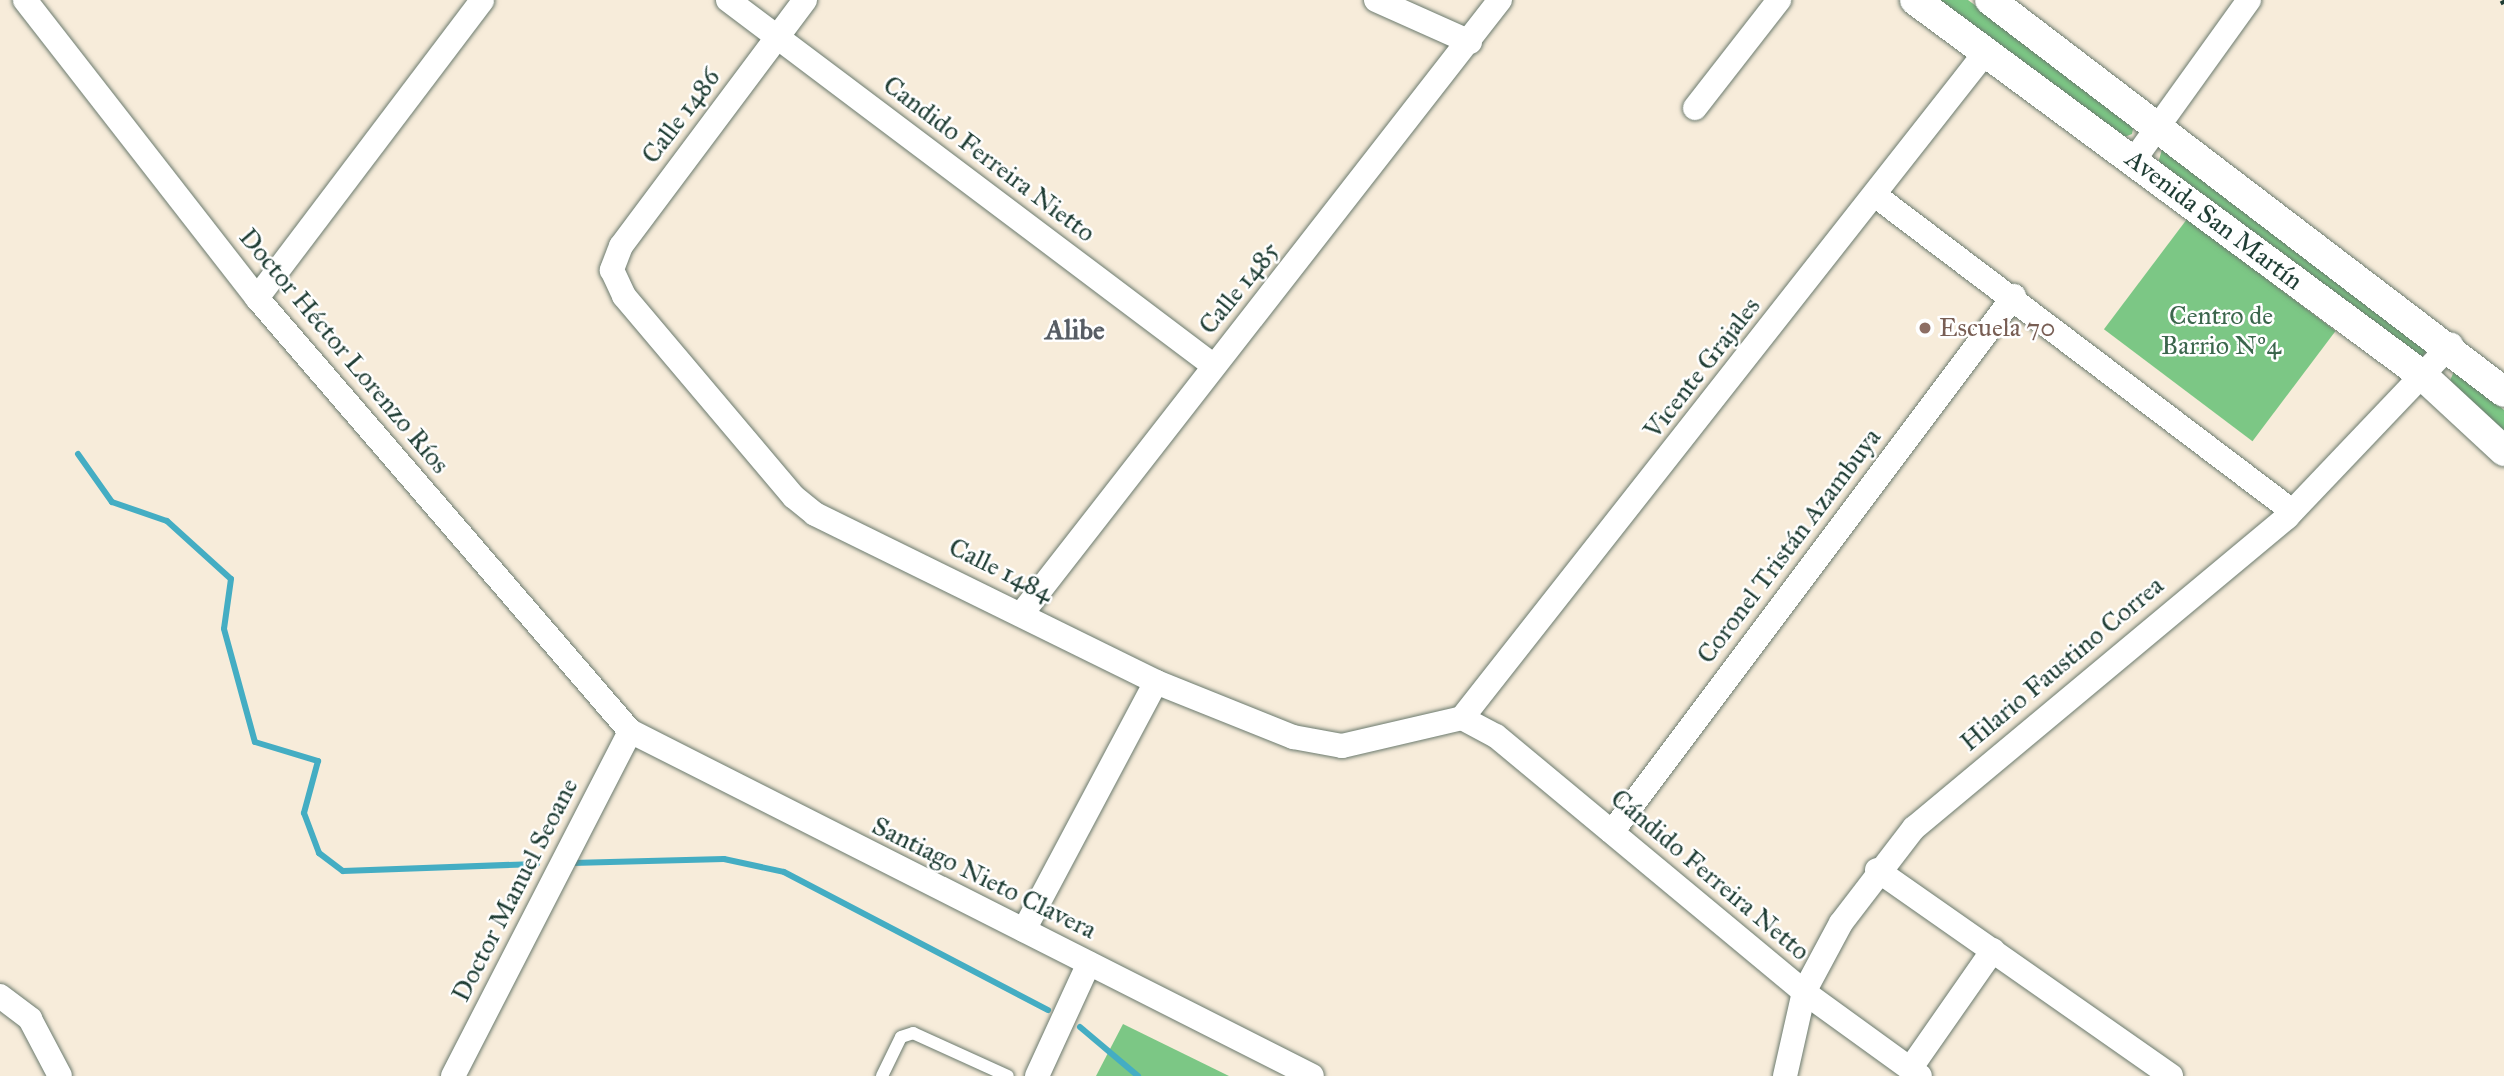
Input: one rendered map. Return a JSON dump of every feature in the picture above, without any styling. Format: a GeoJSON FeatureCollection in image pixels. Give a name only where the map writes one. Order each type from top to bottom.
{"type":"FeatureCollection","features":[{"type":"Feature","properties":{"kind":"street","name":"Doctor Héctor Lorenzo Ríos"},"geometry":{"type":"LineString","coordinates":[[25,0],[257,298],[630,730]]}},
{"type":"Feature","properties":{"kind":"street"},"geometry":{"type":"LineString","coordinates":[[257,298],[482,0]]}},
{"type":"Feature","properties":{"kind":"street","name":"Candido Ferreira Nietto"},"geometry":{"type":"LineString","coordinates":[[727,0],[1214,366]]}},
{"type":"Feature","properties":{"kind":"street","name":"Calle 1486"},"geometry":{"type":"LineString","coordinates":[[612,270],[621,246],[805,0]]}},
{"type":"Feature","properties":{"kind":"street"},"geometry":{"type":"LineString","coordinates":[[1376,0],[1470,42]]}},
{"type":"Feature","properties":{"kind":"street","name":"Calle 1485"},"geometry":{"type":"LineString","coordinates":[[1023,612],[1470,42],[1500,0]]}},
{"type":"Feature","properties":{"kind":"street"},"geometry":{"type":"LineString","coordinates":[[1695,108],[1779,0]]}},
{"type":"Feature","properties":{"kind":"street","name":"Avenida San Martín"},"geometry":{"type":"LineString","coordinates":[[1915,0],[2422,375],[2504,451]]}},
{"type":"Feature","properties":{"kind":"street","name":"Avenida San Martín"},"geometry":{"type":"LineString","coordinates":[[1990,0],[2451,345],[2504,392]]}},
{"type":"Feature","properties":{"kind":"street"},"geometry":{"type":"LineString","coordinates":[[2134,160],[2249,0]]}},
{"type":"Feature","properties":{"kind":"street","name":"Vicente Grajales"},"geometry":{"type":"LineString","coordinates":[[1462,718],[1876,196],[1985,53]]}},
{"type":"Feature","properties":{"kind":"street"},"geometry":{"type":"LineString","coordinates":[[1876,196],[2014,296],[2292,512]]}},
{"type":"Feature","properties":{"kind":"street","name":"Calle 1484"},"geometry":{"type":"LineString","coordinates":[[612,270],[624,296],[794,497],[816,514],[1023,612],[1156,682],[1320,744],[1342,746],[1462,718]]}},
{"type":"Feature","properties":{"kind":"street","name":"Coronel Tristán Azambuya"},"geometry":{"type":"LineString","coordinates":[[1612,832],[2014,296]]}},
{"type":"Feature","properties":{"kind":"street","name":"Hilario Faustino Correa"},"geometry":{"type":"LineString","coordinates":[[1785,1076],[1804,992],[1877,870],[1914,828],[2292,512],[2451,345]]}},
{"type":"Feature","properties":{"kind":"street"},"geometry":{"type":"LineString","coordinates":[[1024,930],[1156,682]]}},
{"type":"Feature","properties":{"kind":"street","name":"Cándido Ferreira Netto"},"geometry":{"type":"LineString","coordinates":[[1462,718],[1496,736],[1804,992],[1915,1072]]}},
{"type":"Feature","properties":{"kind":"street","name":"Santiago Nieto Clavera"},"geometry":{"type":"LineString","coordinates":[[630,730],[1312,1076]]}},
{"type":"Feature","properties":{"kind":"street","name":"Doctor Manuel Seoane"},"geometry":{"type":"LineString","coordinates":[[453,1076],[630,730]]}},
{"type":"Feature","properties":{"kind":"street"},"geometry":{"type":"LineString","coordinates":[[1877,870],[2171,1076]]}},
{"type":"Feature","properties":{"kind":"street"},"geometry":{"type":"LineString","coordinates":[[1915,1072],[1993,950]]}},
{"type":"Feature","properties":{"kind":"street"},"geometry":{"type":"LineString","coordinates":[[1037,1076],[1089,963]]}},
{"type":"Feature","properties":{"kind":"street"},"geometry":{"type":"LineString","coordinates":[[0,996],[30,1019],[60,1076]]}},
{"type":"Feature","properties":{"kind":"lane"},"geometry":{"type":"LineString","coordinates":[[882,1076],[901,1037],[913,1033],[1008,1076]]}},
{"type":"Feature","properties":{"kind":"green space"},"geometry":{"type":"Polygon","coordinates":[[[1938,0],[1968,0],[2134,123],[2132,134],[2122,138],[1938,0]]]}},
{"type":"Feature","properties":{"kind":"green space"},"geometry":{"type":"Polygon","coordinates":[[[2162,149],[2430,346],[2420,360],[2158,164],[2162,149]]]}},
{"type":"Feature","properties":{"kind":"green space","name":"Centro de Barrio Nº4"},"geometry":{"type":"Polygon","coordinates":[[[2187,219],[2336,331],[2252,441],[2104,329],[2187,219]]]}},
{"type":"Feature","properties":{"kind":"green space"},"geometry":{"type":"Polygon","coordinates":[[[2455,369],[2504,410],[2504,434],[2449,383],[2455,369]]]}},
{"type":"Feature","properties":{"kind":"green space"},"geometry":{"type":"Polygon","coordinates":[[[1123,1024],[1229,1076],[1096,1076],[1123,1024]]]}},
{"type":"Feature","properties":{"kind":"waterway"},"geometry":{"type":"LineString","coordinates":[[78,454],[112,502],[167,521],[231,579],[224,629],[255,742],[318,761],[304,813],[319,853],[343,871],[537,864]]}},
{"type":"Feature","properties":{"kind":"waterway"},"geometry":{"type":"LineString","coordinates":[[572,863],[724,859],[784,872],[1048,1010]]}},
{"type":"Feature","properties":{"kind":"waterway"},"geometry":{"type":"LineString","coordinates":[[1080,1027],[1138,1076]]}},
{"type":"Feature","properties":{"kind":"railway"},"geometry":{"type":"LineString","coordinates":[[2502,0],[2504,4]]}},
{"type":"Feature","properties":{"kind":"place","name":"Escuela 70"},"geometry":{"type":"Point","coordinates":[1925,328]}},
{"type":"Feature","properties":{"kind":"district","name":"Alibe"},"geometry":{"type":"Point","coordinates":[1075,330]}}]}
